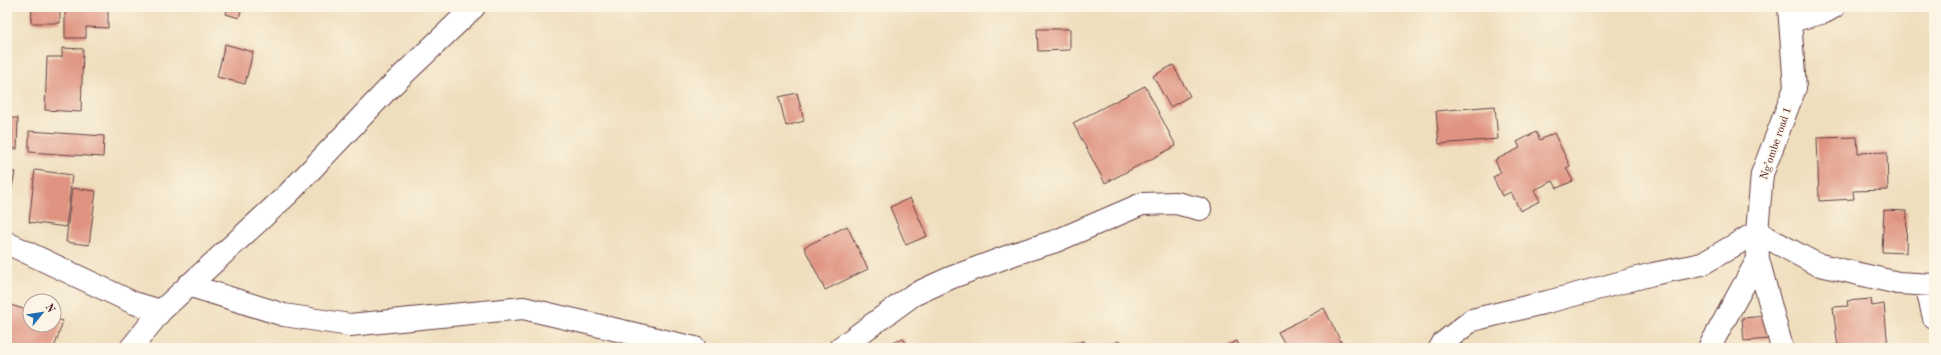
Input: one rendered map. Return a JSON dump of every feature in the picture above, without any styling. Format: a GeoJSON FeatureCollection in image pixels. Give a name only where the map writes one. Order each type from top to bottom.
{"type":"FeatureCollection","features":[{"type":"Feature","properties":{"kind":"street"},"geometry":{"type":"LineString","coordinates":[[131,348],[161,311],[288,194],[386,90],[474,7]]}},
{"type":"Feature","properties":{"kind":"street"},"geometry":{"type":"LineString","coordinates":[[1790,14],[1825,12],[1834,7]]}},
{"type":"Feature","properties":{"kind":"street","name":"Ng’ombe road 1"},"geometry":{"type":"LineString","coordinates":[[1782,348],[1758,259],[1757,232],[1762,174],[1795,88],[1790,14]]}},
{"type":"Feature","properties":{"kind":"street"},"geometry":{"type":"LineString","coordinates":[[840,348],[913,295],[950,278],[1017,253],[1056,241],[1142,204],[1176,203],[1200,209]]}},
{"type":"Feature","properties":{"kind":"street"},"geometry":{"type":"LineString","coordinates":[[1440,348],[1443,343],[1472,320],[1654,274],[1702,264],[1757,232],[1816,264],[1898,283],[1930,285],[1934,318]]}},
{"type":"Feature","properties":{"kind":"street"},"geometry":{"type":"LineString","coordinates":[[7,244],[134,304],[161,311]]}},
{"type":"Feature","properties":{"kind":"street"},"geometry":{"type":"LineString","coordinates":[[1709,348],[1758,259]]}},
{"type":"Feature","properties":{"kind":"street"},"geometry":{"type":"LineString","coordinates":[[188,285],[284,315],[350,325],[523,308],[694,348]]}},
{"type":"Feature","properties":{"kind":"building"},"geometry":{"type":"Polygon","coordinates":[[[32,7],[60,7],[60,23],[31,23],[32,7]]]}},
{"type":"Feature","properties":{"kind":"building"},"geometry":{"type":"Polygon","coordinates":[[[65,7],[108,7],[108,28],[86,27],[86,38],[65,38],[65,7]]]}},
{"type":"Feature","properties":{"kind":"building"},"geometry":{"type":"Polygon","coordinates":[[[228,7],[242,7],[239,18],[226,14],[228,7]]]}},
{"type":"Feature","properties":{"kind":"building"},"geometry":{"type":"Polygon","coordinates":[[[1037,29],[1070,29],[1070,50],[1038,51],[1037,29]]]}},
{"type":"Feature","properties":{"kind":"building"},"geometry":{"type":"Polygon","coordinates":[[[225,44],[253,52],[245,84],[217,77],[225,44]]]}},
{"type":"Feature","properties":{"kind":"building"},"geometry":{"type":"Polygon","coordinates":[[[62,48],[83,49],[81,112],[45,110],[47,57],[62,57],[62,48]]]}},
{"type":"Feature","properties":{"kind":"building"},"geometry":{"type":"Polygon","coordinates":[[[1173,65],[1190,96],[1170,107],[1153,76],[1173,65]]]}},
{"type":"Feature","properties":{"kind":"building"},"geometry":{"type":"Polygon","coordinates":[[[1145,86],[1176,146],[1105,183],[1073,123],[1145,86]]]}},
{"type":"Feature","properties":{"kind":"building"},"geometry":{"type":"Polygon","coordinates":[[[797,93],[804,121],[786,126],[779,97],[797,93]]]}},
{"type":"Feature","properties":{"kind":"building"},"geometry":{"type":"Polygon","coordinates":[[[1495,106],[1498,139],[1439,144],[1436,111],[1495,106]]]}},
{"type":"Feature","properties":{"kind":"building"},"geometry":{"type":"Polygon","coordinates":[[[7,118],[18,118],[17,149],[7,148],[7,118]]]}},
{"type":"Feature","properties":{"kind":"building"},"geometry":{"type":"Polygon","coordinates":[[[29,131],[104,136],[103,157],[29,152],[29,131]]]}},
{"type":"Feature","properties":{"kind":"building"},"geometry":{"type":"Polygon","coordinates":[[[1536,132],[1540,140],[1554,133],[1570,166],[1566,168],[1573,181],[1557,188],[1553,181],[1534,190],[1540,201],[1520,211],[1511,192],[1502,196],[1493,177],[1501,173],[1495,160],[1520,148],[1517,142],[1536,132]]]}},
{"type":"Feature","properties":{"kind":"building"},"geometry":{"type":"Polygon","coordinates":[[[1857,137],[1858,153],[1887,152],[1888,190],[1853,191],[1854,199],[1819,201],[1817,138],[1857,137]]]}},
{"type":"Feature","properties":{"kind":"building"},"geometry":{"type":"Polygon","coordinates":[[[35,170],[72,175],[66,227],[29,222],[35,170]]]}},
{"type":"Feature","properties":{"kind":"building"},"geometry":{"type":"Polygon","coordinates":[[[7,171],[15,172],[8,209],[7,209],[7,171]]]}},
{"type":"Feature","properties":{"kind":"building"},"geometry":{"type":"Polygon","coordinates":[[[72,188],[96,191],[89,245],[66,242],[72,188]]]}},
{"type":"Feature","properties":{"kind":"building"},"geometry":{"type":"Polygon","coordinates":[[[910,198],[927,236],[906,245],[890,207],[910,198]]]}},
{"type":"Feature","properties":{"kind":"building"},"geometry":{"type":"Polygon","coordinates":[[[1884,210],[1907,211],[1906,253],[1882,252],[1884,210]]]}},
{"type":"Feature","properties":{"kind":"building"},"geometry":{"type":"Polygon","coordinates":[[[847,226],[868,269],[825,290],[804,247],[847,226]]]}},
{"type":"Feature","properties":{"kind":"building"},"geometry":{"type":"Polygon","coordinates":[[[1871,299],[1872,306],[1884,304],[1888,348],[1838,348],[1833,307],[1848,306],[1847,301],[1871,299]]]}},
{"type":"Feature","properties":{"kind":"building"},"geometry":{"type":"Polygon","coordinates":[[[7,304],[22,309],[22,333],[59,333],[54,348],[20,348],[7,344],[7,304]]]}},
{"type":"Feature","properties":{"kind":"building"},"geometry":{"type":"Polygon","coordinates":[[[1324,308],[1344,348],[1287,348],[1278,332],[1324,308]]]}},
{"type":"Feature","properties":{"kind":"building"},"geometry":{"type":"Polygon","coordinates":[[[1768,316],[1769,339],[1744,341],[1742,318],[1768,316]]]}},
{"type":"Feature","properties":{"kind":"building"},"geometry":{"type":"Polygon","coordinates":[[[903,338],[909,348],[890,348],[888,345],[903,338]]]}},
{"type":"Feature","properties":{"kind":"building"},"geometry":{"type":"Polygon","coordinates":[[[1084,341],[1086,348],[1062,348],[1084,341]]]}},
{"type":"Feature","properties":{"kind":"building"},"geometry":{"type":"Polygon","coordinates":[[[1119,341],[1122,348],[1105,348],[1119,341]]]}},
{"type":"Feature","properties":{"kind":"building"},"geometry":{"type":"Polygon","coordinates":[[[1237,341],[1240,348],[1222,348],[1237,341]]]}}]}
